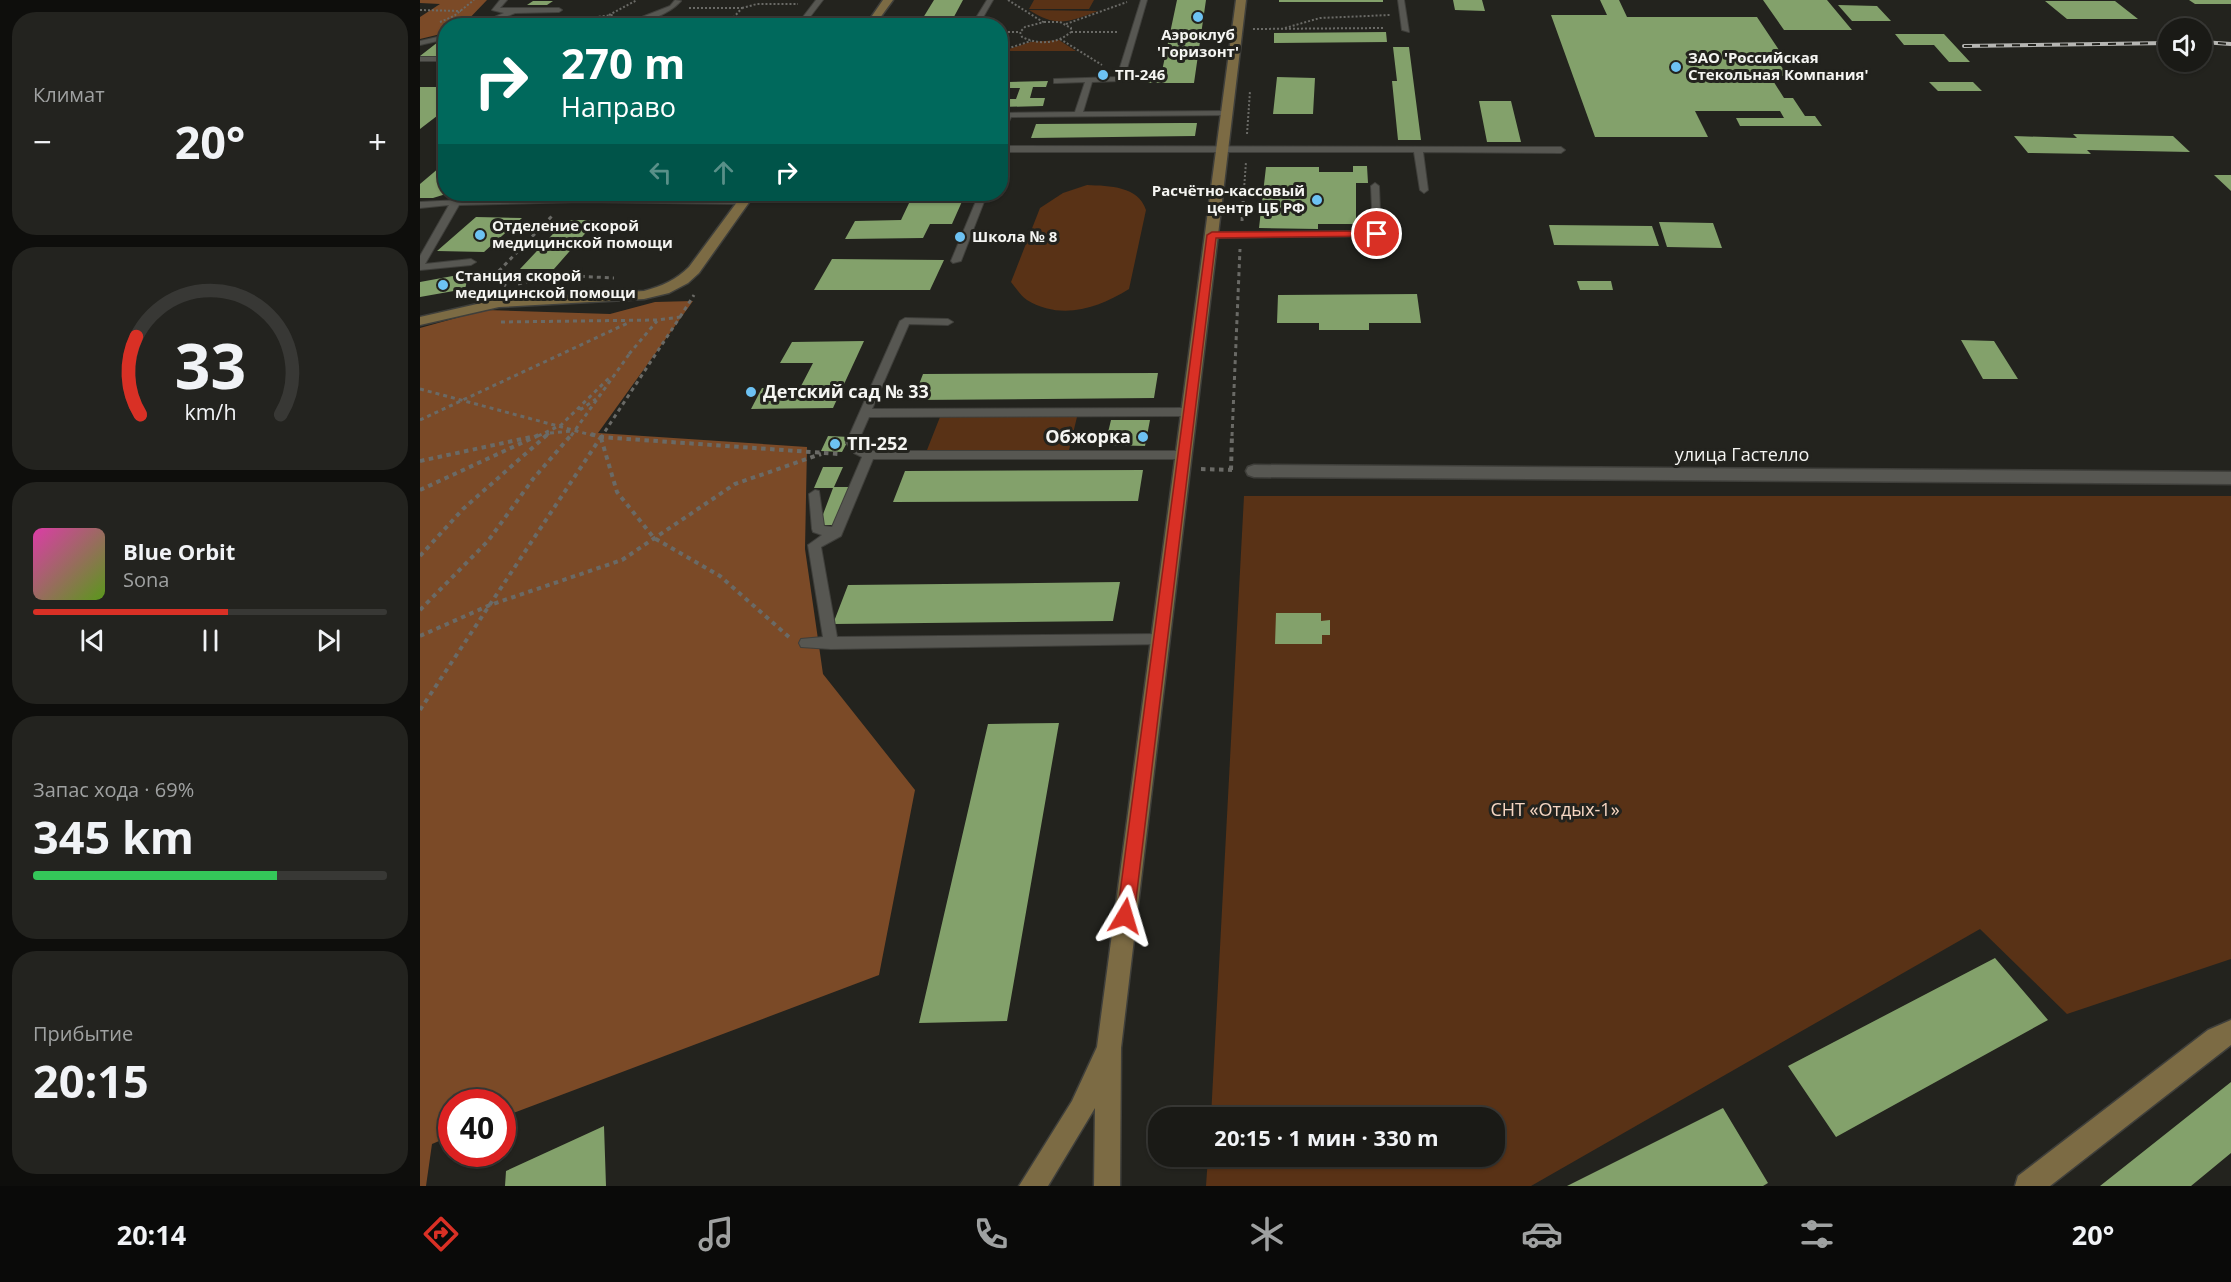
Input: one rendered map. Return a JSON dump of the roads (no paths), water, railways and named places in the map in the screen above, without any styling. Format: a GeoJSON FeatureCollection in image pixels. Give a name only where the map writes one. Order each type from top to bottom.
{"type":"FeatureCollection","features":[{"type":"Feature","properties":{"kind":"street"},"geometry":{"type":"LineString","coordinates":[[875,18],[888,0]]}},
{"type":"Feature","properties":{"kind":"street"},"geometry":{"type":"LineString","coordinates":[[1107,1186],[1109,1048],[1241,0]]}},
{"type":"Feature","properties":{"kind":"street"},"geometry":{"type":"LineString","coordinates":[[420,321],[499,303],[644,295],[664,290],[683,280],[694,270],[743,201]]}},
{"type":"Feature","properties":{"kind":"street","name":"улица Гастелло"},"geometry":{"type":"LineString","coordinates":[[1254,471],[2231,478]]}},
{"type":"Feature","properties":{"kind":"street"},"geometry":{"type":"LineString","coordinates":[[2028,1186],[2217,1039],[2231,1032]]}},
{"type":"Feature","properties":{"kind":"street"},"geometry":{"type":"LineString","coordinates":[[1032,1186],[1081,1110],[1109,1048]]}},
{"type":"Feature","properties":{"kind":"lane"},"geometry":{"type":"LineString","coordinates":[[504,0],[495,10],[559,10]]}},
{"type":"Feature","properties":{"kind":"lane"},"geometry":{"type":"LineString","coordinates":[[979,18],[990,0]]}},
{"type":"Feature","properties":{"kind":"lane"},"geometry":{"type":"LineString","coordinates":[[1058,81],[1120,79],[1144,0]]}},
{"type":"Feature","properties":{"kind":"lane"},"geometry":{"type":"LineString","coordinates":[[1401,0],[1406,30]]}},
{"type":"Feature","properties":{"kind":"lane"},"geometry":{"type":"LineString","coordinates":[[644,18],[672,8],[678,1]]}},
{"type":"Feature","properties":{"kind":"lane"},"geometry":{"type":"LineString","coordinates":[[805,18],[818,2]]}},
{"type":"Feature","properties":{"kind":"lane"},"geometry":{"type":"LineString","coordinates":[[497,18],[514,11]]}},
{"type":"Feature","properties":{"kind":"lane"},"geometry":{"type":"LineString","coordinates":[[420,43],[438,39]]}},
{"type":"Feature","properties":{"kind":"lane"},"geometry":{"type":"LineString","coordinates":[[420,59],[438,59]]}},
{"type":"Feature","properties":{"kind":"lane"},"geometry":{"type":"LineString","coordinates":[[1078,114],[1089,81]]}},
{"type":"Feature","properties":{"kind":"lane"},"geometry":{"type":"LineString","coordinates":[[1008,115],[1227,113]]}},
{"type":"Feature","properties":{"kind":"lane"},"geometry":{"type":"LineString","coordinates":[[1008,150],[1561,150]]}},
{"type":"Feature","properties":{"kind":"lane"},"geometry":{"type":"LineString","coordinates":[[1418,150],[1424,190]]}},
{"type":"Feature","properties":{"kind":"lane"},"geometry":{"type":"LineString","coordinates":[[1212,235],[1377,234],[1374,186]]}},
{"type":"Feature","properties":{"kind":"lane"},"geometry":{"type":"LineString","coordinates":[[420,205],[468,201]]}},
{"type":"Feature","properties":{"kind":"lane"},"geometry":{"type":"LineString","coordinates":[[956,261],[980,201]]}},
{"type":"Feature","properties":{"kind":"lane"},"geometry":{"type":"LineString","coordinates":[[420,265],[456,202]]}},
{"type":"Feature","properties":{"kind":"lane"},"geometry":{"type":"LineString","coordinates":[[420,265],[471,262]]}},
{"type":"Feature","properties":{"kind":"lane"},"geometry":{"type":"LineString","coordinates":[[948,322],[905,321],[852,443],[858,450],[869,455],[1183,461]]}},
{"type":"Feature","properties":{"kind":"lane"},"geometry":{"type":"LineString","coordinates":[[865,413],[1189,412]]}},
{"type":"Feature","properties":{"kind":"lane"},"geometry":{"type":"LineString","coordinates":[[831,643],[814,545],[836,533],[869,455]]}},
{"type":"Feature","properties":{"kind":"lane"},"geometry":{"type":"LineString","coordinates":[[815,494],[818,529],[836,533]]}},
{"type":"Feature","properties":{"kind":"lane"},"geometry":{"type":"LineString","coordinates":[[806,644],[1160,640]]}},
{"type":"Feature","properties":{"kind":"railway"},"geometry":{"type":"LineString","coordinates":[[1964,46],[2158,43]]}},
{"type":"Feature","properties":{"kind":"railway"},"geometry":{"type":"LineString","coordinates":[[2212,43],[2231,44]]}},
{"type":"Feature","properties":{"kind":"place","name":"Аэроклуб 'Горизонт'"},"geometry":{"type":"Point","coordinates":[1198,17]}},
{"type":"Feature","properties":{"kind":"place","name":"ЗАО 'Российская Стекольная Компания'"},"geometry":{"type":"Point","coordinates":[1676,67]}},
{"type":"Feature","properties":{"kind":"place","name":"ТП-246"},"geometry":{"type":"Point","coordinates":[1103,75]}},
{"type":"Feature","properties":{"kind":"place","name":"Расчётно-кассовый центр ЦБ РФ"},"geometry":{"type":"Point","coordinates":[1317,200]}},
{"type":"Feature","properties":{"kind":"place","name":"Отделение скорой медицинской помощи"},"geometry":{"type":"Point","coordinates":[480,235]}},
{"type":"Feature","properties":{"kind":"place","name":"Школа № 8"},"geometry":{"type":"Point","coordinates":[960,237]}},
{"type":"Feature","properties":{"kind":"place","name":"Станция скорой медицинской помощи"},"geometry":{"type":"Point","coordinates":[443,285]}},
{"type":"Feature","properties":{"kind":"place","name":"Детский сад № 33"},"geometry":{"type":"Point","coordinates":[751,392]}},
{"type":"Feature","properties":{"kind":"place","name":"Обжорка"},"geometry":{"type":"Point","coordinates":[1143,437]}},
{"type":"Feature","properties":{"kind":"place","name":"ТП-252"},"geometry":{"type":"Point","coordinates":[835,444]}},
{"type":"Feature","properties":{"kind":"park label","name":"СНТ «Отдых-1»"},"geometry":{"type":"Point","coordinates":[1555,810]}}]}
